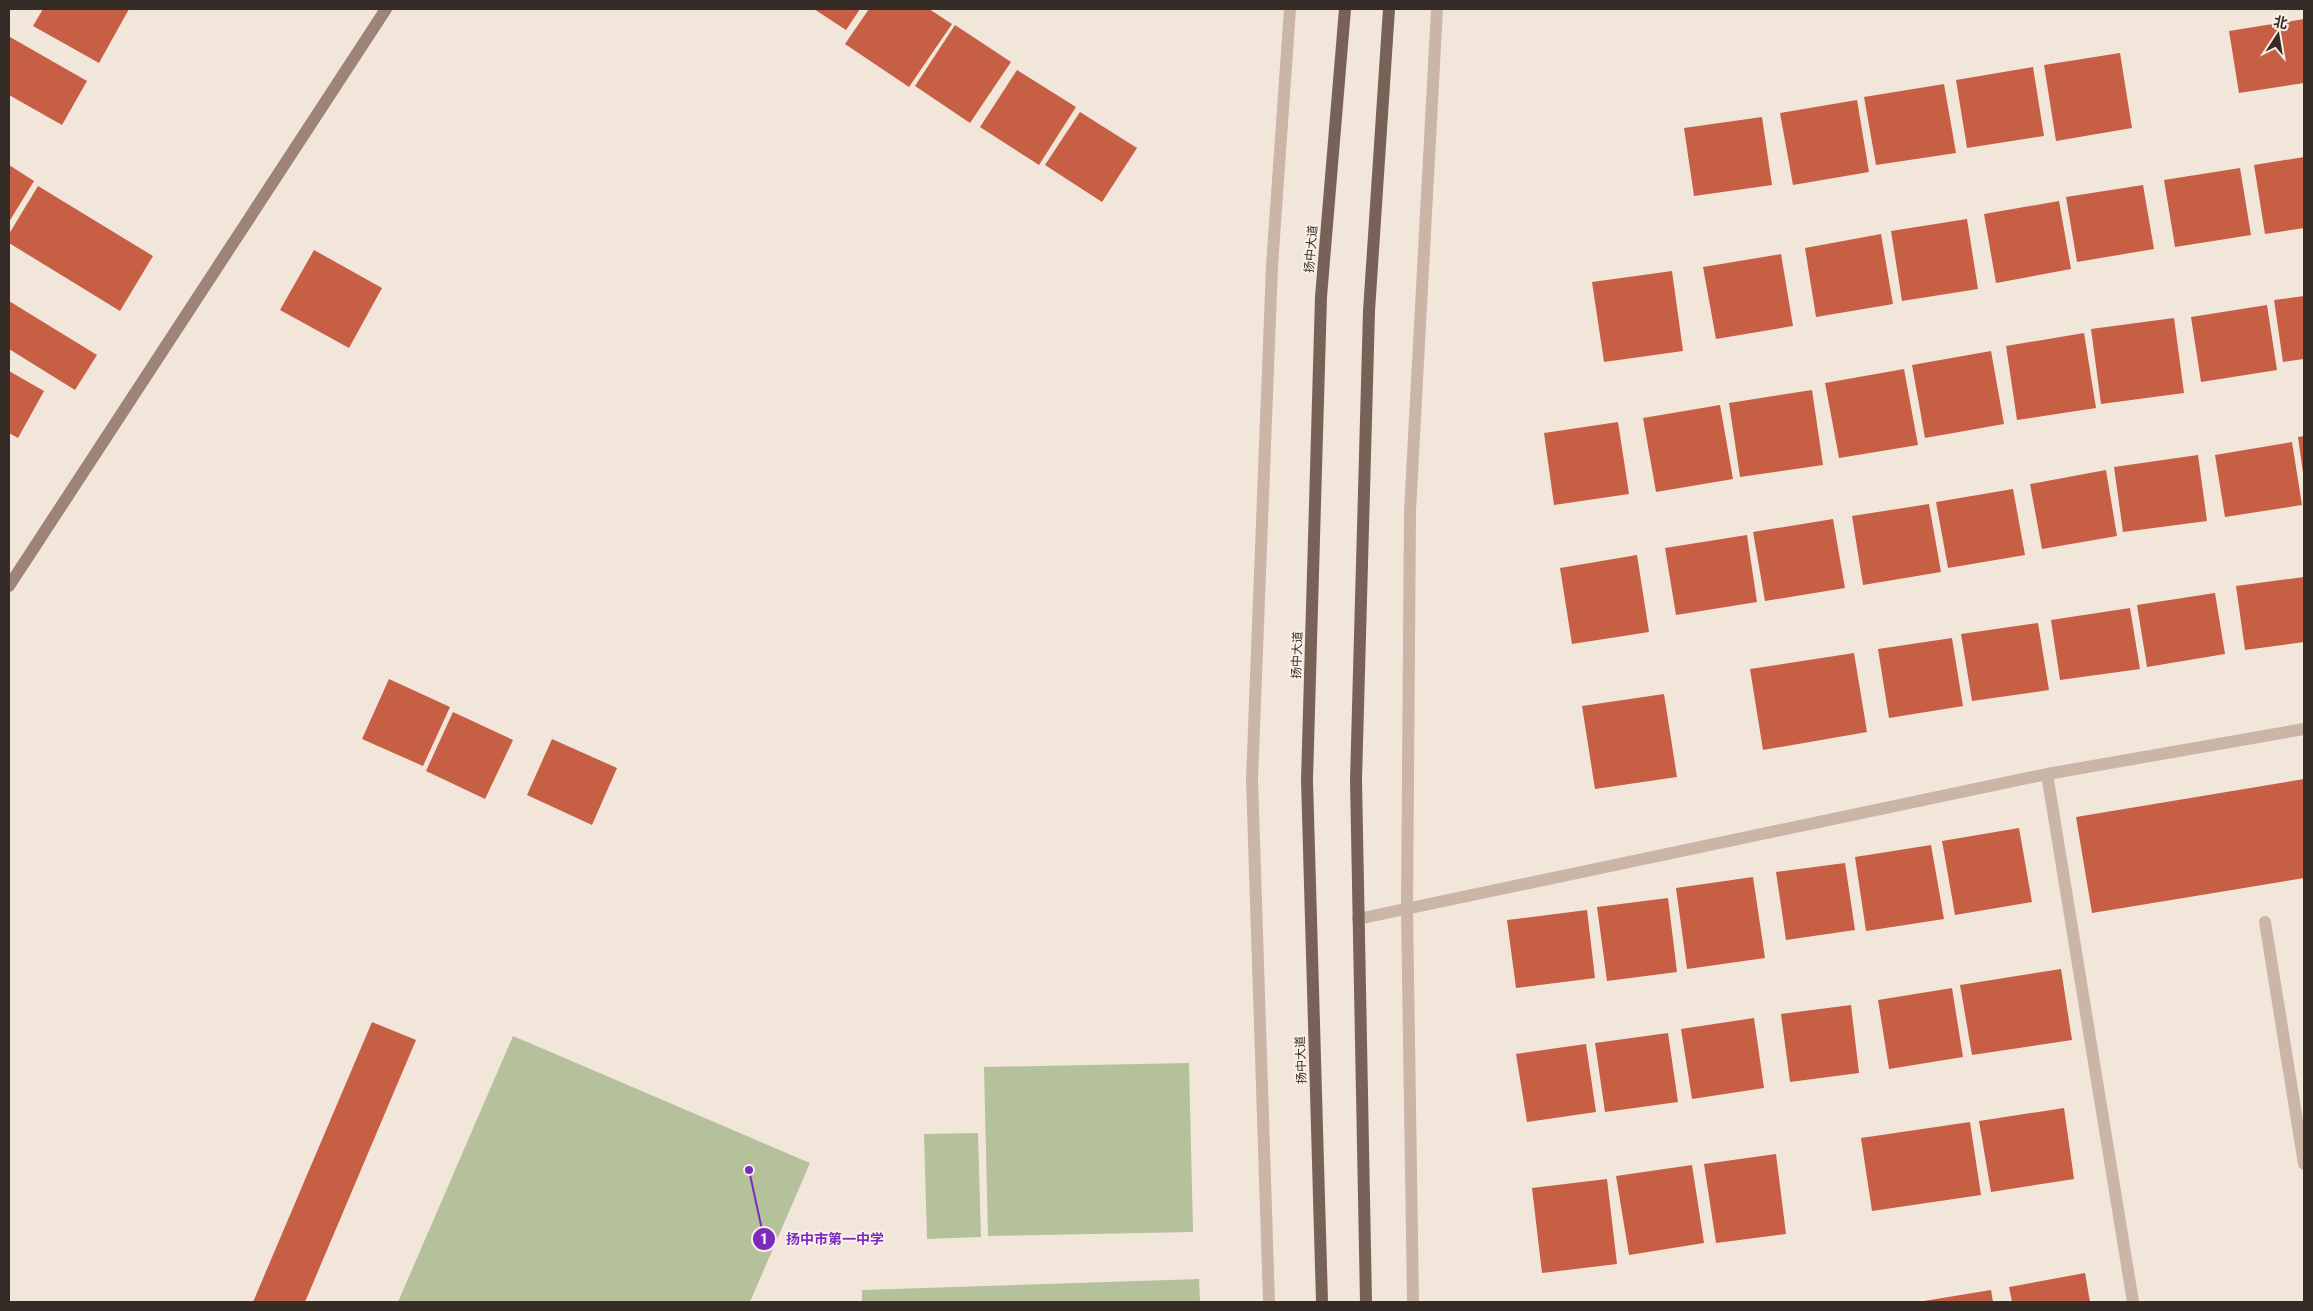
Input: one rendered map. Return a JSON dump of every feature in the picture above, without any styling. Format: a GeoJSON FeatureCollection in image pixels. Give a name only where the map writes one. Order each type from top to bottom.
{"type":"FeatureCollection","features":[{"type":"Feature","properties":{"kind":"main road","name":"扬中大道"},"geometry":{"type":"LineString","coordinates":[[1322,1302],[1307,780],[1321,297],[1345,9]]}},
{"type":"Feature","properties":{"kind":"main road"},"geometry":{"type":"LineString","coordinates":[[1366,1302],[1356,780],[1368,311],[1389,9]]}},
{"type":"Feature","properties":{"kind":"street"},"geometry":{"type":"LineString","coordinates":[[9,586],[386,9]]}},
{"type":"Feature","properties":{"kind":"street"},"geometry":{"type":"LineString","coordinates":[[1269,1302],[1252,779],[1272,266],[1290,9]]}},
{"type":"Feature","properties":{"kind":"street"},"geometry":{"type":"LineString","coordinates":[[1413,1302],[1407,909],[1410,512],[1437,9]]}},
{"type":"Feature","properties":{"kind":"street"},"geometry":{"type":"LineString","coordinates":[[1358,919],[2047,774],[2304,729]]}},
{"type":"Feature","properties":{"kind":"street"},"geometry":{"type":"LineString","coordinates":[[2047,774],[2133,1302]]}},
{"type":"Feature","properties":{"kind":"street"},"geometry":{"type":"LineString","coordinates":[[2265,922],[2304,1164]]}},
{"type":"Feature","properties":{"kind":"green space"},"geometry":{"type":"Polygon","coordinates":[[[513,1036],[810,1163],[750,1302],[398,1302],[513,1036]]]}},
{"type":"Feature","properties":{"kind":"green space"},"geometry":{"type":"Polygon","coordinates":[[[1189,1063],[1193,1232],[988,1236],[984,1067],[1189,1063]]]}},
{"type":"Feature","properties":{"kind":"green space"},"geometry":{"type":"Polygon","coordinates":[[[978,1133],[981,1237],[927,1239],[924,1134],[978,1133]]]}},
{"type":"Feature","properties":{"kind":"green space"},"geometry":{"type":"Polygon","coordinates":[[[1199,1279],[1200,1302],[862,1302],[862,1290],[1199,1279]]]}},
{"type":"Feature","properties":{"kind":"building"},"geometry":{"type":"Polygon","coordinates":[[[43,9],[129,9],[99,63],[33,26],[43,9]]]}},
{"type":"Feature","properties":{"kind":"building"},"geometry":{"type":"Polygon","coordinates":[[[814,9],[860,9],[846,30],[814,9]]]}},
{"type":"Feature","properties":{"kind":"building"},"geometry":{"type":"Polygon","coordinates":[[[869,9],[929,9],[952,24],[909,87],[845,44],[869,9]]]}},
{"type":"Feature","properties":{"kind":"building"},"geometry":{"type":"Polygon","coordinates":[[[2304,19],[2304,83],[2239,93],[2229,31],[2304,19]]]}},
{"type":"Feature","properties":{"kind":"building"},"geometry":{"type":"Polygon","coordinates":[[[955,25],[1011,62],[970,123],[915,86],[955,25]]]}},
{"type":"Feature","properties":{"kind":"building"},"geometry":{"type":"Polygon","coordinates":[[[10,37],[87,81],[62,125],[9,95],[10,37]]]}},
{"type":"Feature","properties":{"kind":"building"},"geometry":{"type":"Polygon","coordinates":[[[2120,53],[2132,128],[2056,141],[2044,65],[2120,53]]]}},
{"type":"Feature","properties":{"kind":"building"},"geometry":{"type":"Polygon","coordinates":[[[2033,67],[2044,136],[1967,148],[1956,80],[2033,67]]]}},
{"type":"Feature","properties":{"kind":"building"},"geometry":{"type":"Polygon","coordinates":[[[1017,70],[1076,107],[1039,165],[980,127],[1017,70]]]}},
{"type":"Feature","properties":{"kind":"building"},"geometry":{"type":"Polygon","coordinates":[[[1944,84],[1956,153],[1876,165],[1864,97],[1944,84]]]}},
{"type":"Feature","properties":{"kind":"building"},"geometry":{"type":"Polygon","coordinates":[[[1857,100],[1869,172],[1793,185],[1780,113],[1857,100]]]}},
{"type":"Feature","properties":{"kind":"building"},"geometry":{"type":"Polygon","coordinates":[[[1080,112],[1137,148],[1102,202],[1045,165],[1080,112]]]}},
{"type":"Feature","properties":{"kind":"building"},"geometry":{"type":"Polygon","coordinates":[[[1762,117],[1772,185],[1694,196],[1684,128],[1762,117]]]}},
{"type":"Feature","properties":{"kind":"building"},"geometry":{"type":"Polygon","coordinates":[[[2304,157],[2304,228],[2265,234],[2254,165],[2304,157]]]}},
{"type":"Feature","properties":{"kind":"building"},"geometry":{"type":"Polygon","coordinates":[[[9,165],[34,181],[9,222],[9,165]]]}},
{"type":"Feature","properties":{"kind":"building"},"geometry":{"type":"Polygon","coordinates":[[[2240,168],[2251,235],[2175,247],[2164,180],[2240,168]]]}},
{"type":"Feature","properties":{"kind":"building"},"geometry":{"type":"Polygon","coordinates":[[[2143,185],[2154,249],[2077,262],[2066,197],[2143,185]]]}},
{"type":"Feature","properties":{"kind":"building"},"geometry":{"type":"Polygon","coordinates":[[[38,186],[153,256],[120,311],[9,243],[9,234],[38,186]]]}},
{"type":"Feature","properties":{"kind":"building"},"geometry":{"type":"Polygon","coordinates":[[[2059,201],[2071,269],[1996,283],[1984,214],[2059,201]]]}},
{"type":"Feature","properties":{"kind":"building"},"geometry":{"type":"Polygon","coordinates":[[[1967,219],[1978,289],[1902,301],[1891,231],[1967,219]]]}},
{"type":"Feature","properties":{"kind":"building"},"geometry":{"type":"Polygon","coordinates":[[[1881,234],[1893,304],[1816,317],[1805,248],[1881,234]]]}},
{"type":"Feature","properties":{"kind":"building"},"geometry":{"type":"Polygon","coordinates":[[[314,250],[382,288],[349,348],[280,310],[314,250]]]}},
{"type":"Feature","properties":{"kind":"building"},"geometry":{"type":"Polygon","coordinates":[[[1781,254],[1793,326],[1716,339],[1703,267],[1781,254]]]}},
{"type":"Feature","properties":{"kind":"building"},"geometry":{"type":"Polygon","coordinates":[[[1672,271],[1683,351],[1604,362],[1592,282],[1672,271]]]}},
{"type":"Feature","properties":{"kind":"building"},"geometry":{"type":"Polygon","coordinates":[[[2304,296],[2304,359],[2283,362],[2274,300],[2304,296]]]}},
{"type":"Feature","properties":{"kind":"building"},"geometry":{"type":"Polygon","coordinates":[[[9,301],[97,355],[75,390],[9,349],[9,301]]]}},
{"type":"Feature","properties":{"kind":"building"},"geometry":{"type":"Polygon","coordinates":[[[2267,305],[2277,370],[2201,382],[2191,317],[2267,305]]]}},
{"type":"Feature","properties":{"kind":"building"},"geometry":{"type":"Polygon","coordinates":[[[2174,318],[2184,393],[2101,404],[2091,329],[2174,318]]]}},
{"type":"Feature","properties":{"kind":"building"},"geometry":{"type":"Polygon","coordinates":[[[2084,333],[2096,408],[2017,420],[2006,346],[2084,333]]]}},
{"type":"Feature","properties":{"kind":"building"},"geometry":{"type":"Polygon","coordinates":[[[1991,351],[2004,424],[1925,438],[1912,365],[1991,351]]]}},
{"type":"Feature","properties":{"kind":"building"},"geometry":{"type":"Polygon","coordinates":[[[1904,369],[1918,445],[1839,458],[1825,383],[1904,369]]]}},
{"type":"Feature","properties":{"kind":"building"},"geometry":{"type":"Polygon","coordinates":[[[9,371],[44,391],[18,438],[9,433],[9,371]]]}},
{"type":"Feature","properties":{"kind":"building"},"geometry":{"type":"Polygon","coordinates":[[[1812,390],[1823,465],[1740,477],[1729,403],[1812,390]]]}},
{"type":"Feature","properties":{"kind":"building"},"geometry":{"type":"Polygon","coordinates":[[[1720,405],[1733,479],[1656,492],[1643,418],[1720,405]]]}},
{"type":"Feature","properties":{"kind":"building"},"geometry":{"type":"Polygon","coordinates":[[[1618,422],[1629,494],[1554,505],[1544,433],[1618,422]]]}},
{"type":"Feature","properties":{"kind":"building"},"geometry":{"type":"Polygon","coordinates":[[[2304,436],[2304,473],[2303,473],[2298,437],[2304,436]]]}},
{"type":"Feature","properties":{"kind":"building"},"geometry":{"type":"Polygon","coordinates":[[[2292,442],[2302,505],[2225,517],[2215,455],[2292,442]]]}},
{"type":"Feature","properties":{"kind":"building"},"geometry":{"type":"Polygon","coordinates":[[[2198,455],[2207,521],[2123,532],[2114,467],[2198,455]]]}},
{"type":"Feature","properties":{"kind":"building"},"geometry":{"type":"Polygon","coordinates":[[[2106,470],[2117,536],[2042,549],[2030,484],[2106,470]]]}},
{"type":"Feature","properties":{"kind":"building"},"geometry":{"type":"Polygon","coordinates":[[[2013,489],[2025,555],[1948,568],[1936,502],[2013,489]]]}},
{"type":"Feature","properties":{"kind":"building"},"geometry":{"type":"Polygon","coordinates":[[[1929,504],[1941,572],[1863,585],[1852,516],[1929,504]]]}},
{"type":"Feature","properties":{"kind":"building"},"geometry":{"type":"Polygon","coordinates":[[[1833,519],[1845,588],[1765,601],[1753,532],[1833,519]]]}},
{"type":"Feature","properties":{"kind":"building"},"geometry":{"type":"Polygon","coordinates":[[[1747,535],[1757,602],[1676,615],[1665,548],[1747,535]]]}},
{"type":"Feature","properties":{"kind":"building"},"geometry":{"type":"Polygon","coordinates":[[[1637,555],[1649,632],[1572,644],[1560,568],[1637,555]]]}},
{"type":"Feature","properties":{"kind":"building"},"geometry":{"type":"Polygon","coordinates":[[[2304,577],[2304,642],[2245,650],[2236,586],[2304,577]]]}},
{"type":"Feature","properties":{"kind":"building"},"geometry":{"type":"Polygon","coordinates":[[[2215,593],[2225,654],[2147,667],[2137,605],[2215,593]]]}},
{"type":"Feature","properties":{"kind":"building"},"geometry":{"type":"Polygon","coordinates":[[[2130,608],[2140,669],[2060,680],[2051,620],[2130,608]]]}},
{"type":"Feature","properties":{"kind":"building"},"geometry":{"type":"Polygon","coordinates":[[[2038,623],[2049,690],[1972,701],[1961,634],[2038,623]]]}},
{"type":"Feature","properties":{"kind":"building"},"geometry":{"type":"Polygon","coordinates":[[[1952,638],[1963,706],[1889,718],[1878,649],[1952,638]]]}},
{"type":"Feature","properties":{"kind":"building"},"geometry":{"type":"Polygon","coordinates":[[[1854,653],[1867,732],[1763,750],[1750,669],[1854,653]]]}},
{"type":"Feature","properties":{"kind":"building"},"geometry":{"type":"Polygon","coordinates":[[[389,679],[450,707],[423,766],[362,739],[389,679]]]}},
{"type":"Feature","properties":{"kind":"building"},"geometry":{"type":"Polygon","coordinates":[[[1664,694],[1677,777],[1595,789],[1582,706],[1664,694]]]}},
{"type":"Feature","properties":{"kind":"building"},"geometry":{"type":"Polygon","coordinates":[[[453,712],[513,740],[485,799],[426,771],[453,712]]]}},
{"type":"Feature","properties":{"kind":"building"},"geometry":{"type":"Polygon","coordinates":[[[552,739],[617,768],[592,825],[527,795],[552,739]]]}},
{"type":"Feature","properties":{"kind":"building"},"geometry":{"type":"Polygon","coordinates":[[[2304,779],[2304,878],[2092,913],[2076,817],[2304,779]]]}},
{"type":"Feature","properties":{"kind":"building"},"geometry":{"type":"Polygon","coordinates":[[[2019,828],[2032,902],[1955,915],[1942,841],[2019,828]]]}},
{"type":"Feature","properties":{"kind":"building"},"geometry":{"type":"Polygon","coordinates":[[[1931,845],[1944,919],[1866,931],[1855,857],[1931,845]]]}},
{"type":"Feature","properties":{"kind":"building"},"geometry":{"type":"Polygon","coordinates":[[[1845,863],[1855,930],[1786,940],[1776,872],[1845,863]]]}},
{"type":"Feature","properties":{"kind":"building"},"geometry":{"type":"Polygon","coordinates":[[[1753,877],[1765,958],[1687,969],[1676,888],[1753,877]]]}},
{"type":"Feature","properties":{"kind":"building"},"geometry":{"type":"Polygon","coordinates":[[[1668,898],[1677,972],[1607,981],[1597,907],[1668,898]]]}},
{"type":"Feature","properties":{"kind":"building"},"geometry":{"type":"Polygon","coordinates":[[[1587,910],[1595,978],[1516,988],[1507,920],[1587,910]]]}},
{"type":"Feature","properties":{"kind":"building"},"geometry":{"type":"Polygon","coordinates":[[[2061,969],[2072,1040],[1972,1055],[1960,985],[2061,969]]]}},
{"type":"Feature","properties":{"kind":"building"},"geometry":{"type":"Polygon","coordinates":[[[1952,988],[1963,1057],[1889,1069],[1878,1000],[1952,988]]]}},
{"type":"Feature","properties":{"kind":"building"},"geometry":{"type":"Polygon","coordinates":[[[1851,1005],[1859,1073],[1790,1082],[1781,1014],[1851,1005]]]}},
{"type":"Feature","properties":{"kind":"building"},"geometry":{"type":"Polygon","coordinates":[[[1754,1018],[1764,1088],[1692,1099],[1681,1029],[1754,1018]]]}},
{"type":"Feature","properties":{"kind":"building"},"geometry":{"type":"Polygon","coordinates":[[[372,1022],[416,1040],[305,1302],[253,1302],[372,1022]]]}},
{"type":"Feature","properties":{"kind":"building"},"geometry":{"type":"Polygon","coordinates":[[[1668,1033],[1678,1102],[1605,1112],[1595,1043],[1668,1033]]]}},
{"type":"Feature","properties":{"kind":"building"},"geometry":{"type":"Polygon","coordinates":[[[1586,1044],[1596,1112],[1527,1122],[1516,1054],[1586,1044]]]}},
{"type":"Feature","properties":{"kind":"building"},"geometry":{"type":"Polygon","coordinates":[[[2064,1108],[2074,1179],[1991,1192],[1979,1121],[2064,1108]]]}},
{"type":"Feature","properties":{"kind":"building"},"geometry":{"type":"Polygon","coordinates":[[[1970,1122],[1981,1195],[1872,1211],[1861,1138],[1970,1122]]]}},
{"type":"Feature","properties":{"kind":"building"},"geometry":{"type":"Polygon","coordinates":[[[1776,1154],[1786,1234],[1716,1243],[1704,1164],[1776,1154]]]}},
{"type":"Feature","properties":{"kind":"building"},"geometry":{"type":"Polygon","coordinates":[[[1692,1165],[1704,1243],[1629,1255],[1616,1176],[1692,1165]]]}},
{"type":"Feature","properties":{"kind":"building"},"geometry":{"type":"Polygon","coordinates":[[[1607,1179],[1617,1264],[1542,1273],[1532,1188],[1607,1179]]]}},
{"type":"Feature","properties":{"kind":"building"},"geometry":{"type":"Polygon","coordinates":[[[2085,1273],[2090,1302],[2012,1302],[2009,1287],[2085,1273]]]}},
{"type":"Feature","properties":{"kind":"building"},"geometry":{"type":"Polygon","coordinates":[[[1991,1290],[1993,1302],[1924,1302],[1924,1301],[1991,1290]]]}},
{"type":"Feature","properties":{"kind":"place","name":"扬中市第一中学"},"geometry":{"type":"Point","coordinates":[749,1170]}}]}
